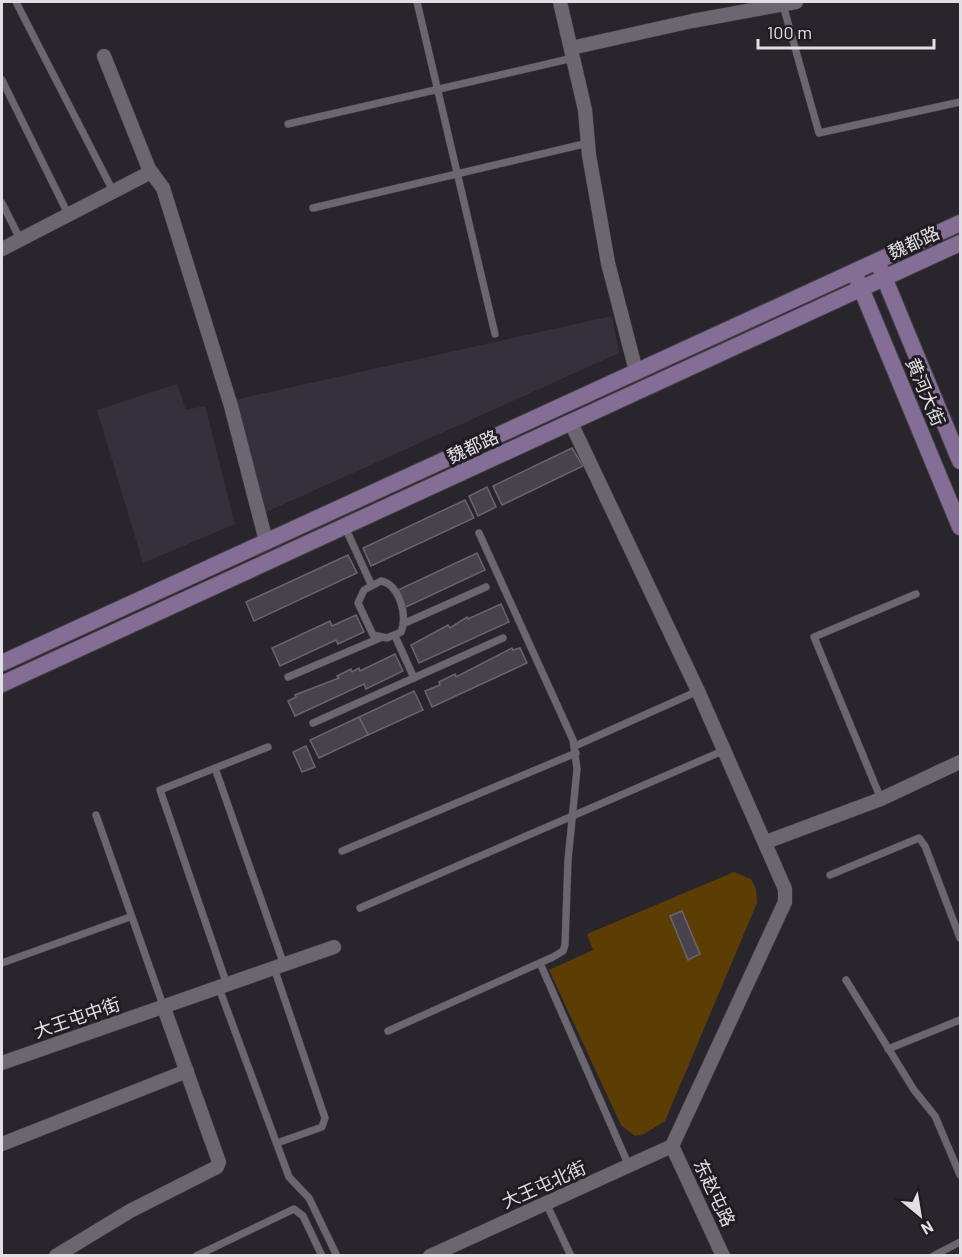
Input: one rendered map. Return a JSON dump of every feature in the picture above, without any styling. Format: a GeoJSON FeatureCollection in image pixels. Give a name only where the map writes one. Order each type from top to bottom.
{"type":"FeatureCollection","features":[{"type":"Feature","properties":{"kind":"main road","name":"魏都路"},"geometry":{"type":"LineString","coordinates":[[2,663],[960,223]]}},
{"type":"Feature","properties":{"kind":"main road","name":"魏都路"},"geometry":{"type":"LineString","coordinates":[[2,684],[960,243]]}},
{"type":"Feature","properties":{"kind":"main road","name":"黄河大街"},"geometry":{"type":"LineString","coordinates":[[878,262],[960,460]]}},
{"type":"Feature","properties":{"kind":"main road","name":"黄河大街"},"geometry":{"type":"LineString","coordinates":[[854,272],[960,527]]}},
{"type":"Feature","properties":{"kind":"street"},"geometry":{"type":"LineString","coordinates":[[560,2],[585,110],[588,143],[608,263],[636,371]]}},
{"type":"Feature","properties":{"kind":"street"},"geometry":{"type":"LineString","coordinates":[[572,53],[692,21],[780,4]]}},
{"type":"Feature","properties":{"kind":"street"},"geometry":{"type":"LineString","coordinates":[[105,56],[151,171],[163,188],[231,406],[266,541]]}},
{"type":"Feature","properties":{"kind":"street"},"geometry":{"type":"LineString","coordinates":[[2,249],[151,171]]}},
{"type":"Feature","properties":{"kind":"street"},"geometry":{"type":"LineString","coordinates":[[571,423],[698,691],[785,889],[785,902],[672,1146]]}},
{"type":"Feature","properties":{"kind":"street"},"geometry":{"type":"LineString","coordinates":[[766,842],[881,799],[960,762]]}},
{"type":"Feature","properties":{"kind":"street","name":"大王屯中街"},"geometry":{"type":"LineString","coordinates":[[2,1064],[334,946]]}},
{"type":"Feature","properties":{"kind":"street"},"geometry":{"type":"LineString","coordinates":[[56,1256],[130,1211],[217,1167],[219,1162],[164,1008]]}},
{"type":"Feature","properties":{"kind":"street"},"geometry":{"type":"LineString","coordinates":[[2,1144],[187,1071]]}},
{"type":"Feature","properties":{"kind":"street","name":"大王屯北街"},"geometry":{"type":"LineString","coordinates":[[430,1256],[672,1146]]}},
{"type":"Feature","properties":{"kind":"street","name":"东赵屯路"},"geometry":{"type":"LineString","coordinates":[[672,1146],[723,1256]]}},
{"type":"Feature","properties":{"kind":"lane"},"geometry":{"type":"LineString","coordinates":[[16,2],[112,191]]}},
{"type":"Feature","properties":{"kind":"lane"},"geometry":{"type":"LineString","coordinates":[[417,2],[495,334]]}},
{"type":"Feature","properties":{"kind":"lane"},"geometry":{"type":"LineString","coordinates":[[780,4],[819,133],[960,102]]}},
{"type":"Feature","properties":{"kind":"lane"},"geometry":{"type":"LineString","coordinates":[[288,124],[438,89],[572,53]]}},
{"type":"Feature","properties":{"kind":"lane"},"geometry":{"type":"LineString","coordinates":[[2,80],[68,214]]}},
{"type":"Feature","properties":{"kind":"lane"},"geometry":{"type":"LineString","coordinates":[[313,208],[588,143]]}},
{"type":"Feature","properties":{"kind":"lane"},"geometry":{"type":"LineString","coordinates":[[2,203],[20,239]]}},
{"type":"Feature","properties":{"kind":"lane"},"geometry":{"type":"LineString","coordinates":[[345,528],[371,584]]}},
{"type":"Feature","properties":{"kind":"lane"},"geometry":{"type":"LineString","coordinates":[[388,1031],[540,963],[563,951],[565,945],[575,750],[479,532]]}},
{"type":"Feature","properties":{"kind":"lane"},"geometry":{"type":"LineString","coordinates":[[380,638],[373,635],[358,603],[364,590],[371,584],[381,581],[393,588],[404,612],[405,623]]}},
{"type":"Feature","properties":{"kind":"lane"},"geometry":{"type":"LineString","coordinates":[[288,677],[380,638],[395,636],[405,623],[486,587]]}},
{"type":"Feature","properties":{"kind":"lane"},"geometry":{"type":"LineString","coordinates":[[881,799],[814,637],[916,594]]}},
{"type":"Feature","properties":{"kind":"lane"},"geometry":{"type":"LineString","coordinates":[[395,636],[414,678]]}},
{"type":"Feature","properties":{"kind":"lane"},"geometry":{"type":"LineString","coordinates":[[313,723],[503,638]]}},
{"type":"Feature","properties":{"kind":"lane"},"geometry":{"type":"LineString","coordinates":[[342,851],[575,750],[698,691]]}},
{"type":"Feature","properties":{"kind":"lane"},"geometry":{"type":"LineString","coordinates":[[268,747],[160,790],[223,987],[289,1177],[309,1198],[337,1256]]}},
{"type":"Feature","properties":{"kind":"lane"},"geometry":{"type":"LineString","coordinates":[[360,908],[725,750]]}},
{"type":"Feature","properties":{"kind":"lane"},"geometry":{"type":"LineString","coordinates":[[215,768],[326,1118],[322,1127],[277,1143]]}},
{"type":"Feature","properties":{"kind":"lane"},"geometry":{"type":"LineString","coordinates":[[96,815],[130,917],[164,1008]]}},
{"type":"Feature","properties":{"kind":"lane"},"geometry":{"type":"LineString","coordinates":[[831,875],[919,838],[925,846],[960,938]]}},
{"type":"Feature","properties":{"kind":"lane"},"geometry":{"type":"LineString","coordinates":[[2,963],[130,917]]}},
{"type":"Feature","properties":{"kind":"lane"},"geometry":{"type":"LineString","coordinates":[[540,963],[629,1166]]}},
{"type":"Feature","properties":{"kind":"lane"},"geometry":{"type":"LineString","coordinates":[[846,980],[914,1090],[935,1116],[960,1175]]}},
{"type":"Feature","properties":{"kind":"lane"},"geometry":{"type":"LineString","coordinates":[[888,1049],[960,1020]]}},
{"type":"Feature","properties":{"kind":"lane"},"geometry":{"type":"LineString","coordinates":[[546,1203],[571,1256]]}},
{"type":"Feature","properties":{"kind":"lane"},"geometry":{"type":"LineString","coordinates":[[196,1256],[294,1209],[303,1216],[322,1256]]}},
{"type":"Feature","properties":{"kind":"lane"},"geometry":{"type":"LineString","coordinates":[[933,1256],[960,1242]]}},
{"type":"Feature","properties":{"kind":"shaded area"},"geometry":{"type":"Polygon","coordinates":[[[612,316],[619,353],[264,513],[234,400],[612,316]]]}},
{"type":"Feature","properties":{"kind":"shaded area"},"geometry":{"type":"Polygon","coordinates":[[[177,384],[186,410],[205,406],[235,524],[143,563],[97,410],[177,384]]]}},
{"type":"Feature","properties":{"kind":"shaded area"},"geometry":{"type":"Polygon","coordinates":[[[734,872],[751,879],[756,889],[757,903],[665,1121],[644,1134],[635,1136],[621,1125],[549,970],[593,950],[587,934],[734,872]]]}},
{"type":"Feature","properties":{"kind":"building"},"geometry":{"type":"Polygon","coordinates":[[[572,448],[583,466],[502,505],[493,486],[572,448]]]}},
{"type":"Feature","properties":{"kind":"building"},"geometry":{"type":"Polygon","coordinates":[[[487,487],[496,507],[478,516],[469,496],[487,487]]]}},
{"type":"Feature","properties":{"kind":"building"},"geometry":{"type":"Polygon","coordinates":[[[465,500],[474,518],[371,566],[363,548],[465,500]]]}},
{"type":"Feature","properties":{"kind":"building"},"geometry":{"type":"Polygon","coordinates":[[[477,553],[485,570],[406,607],[398,590],[477,553]]]}},
{"type":"Feature","properties":{"kind":"building"},"geometry":{"type":"Polygon","coordinates":[[[348,555],[357,573],[254,621],[246,602],[348,555]]]}},
{"type":"Feature","properties":{"kind":"building"},"geometry":{"type":"Polygon","coordinates":[[[501,604],[509,622],[419,663],[411,645],[448,625],[450,628],[467,617],[468,619],[501,604]]]}},
{"type":"Feature","properties":{"kind":"building"},"geometry":{"type":"Polygon","coordinates":[[[356,615],[364,632],[338,644],[336,640],[280,666],[272,648],[330,621],[332,626],[356,615]]]}},
{"type":"Feature","properties":{"kind":"building"},"geometry":{"type":"Polygon","coordinates":[[[512,648],[513,650],[520,648],[527,663],[432,707],[425,691],[440,685],[439,682],[455,674],[456,677],[512,648]]]}},
{"type":"Feature","properties":{"kind":"building"},"geometry":{"type":"Polygon","coordinates":[[[395,654],[403,671],[366,689],[364,684],[295,716],[288,701],[296,697],[295,695],[339,678],[337,676],[351,669],[352,672],[359,668],[360,671],[395,654]]]}},
{"type":"Feature","properties":{"kind":"building"},"geometry":{"type":"Polygon","coordinates":[[[414,691],[423,710],[368,735],[359,717],[414,691]]]}},
{"type":"Feature","properties":{"kind":"building"},"geometry":{"type":"Polygon","coordinates":[[[359,717],[368,735],[319,758],[310,740],[359,717]]]}},
{"type":"Feature","properties":{"kind":"building"},"geometry":{"type":"Polygon","coordinates":[[[306,746],[315,767],[302,772],[293,752],[306,746]]]}},
{"type":"Feature","properties":{"kind":"building"},"geometry":{"type":"Polygon","coordinates":[[[682,911],[700,954],[688,960],[670,916],[682,911]]]}}]}
